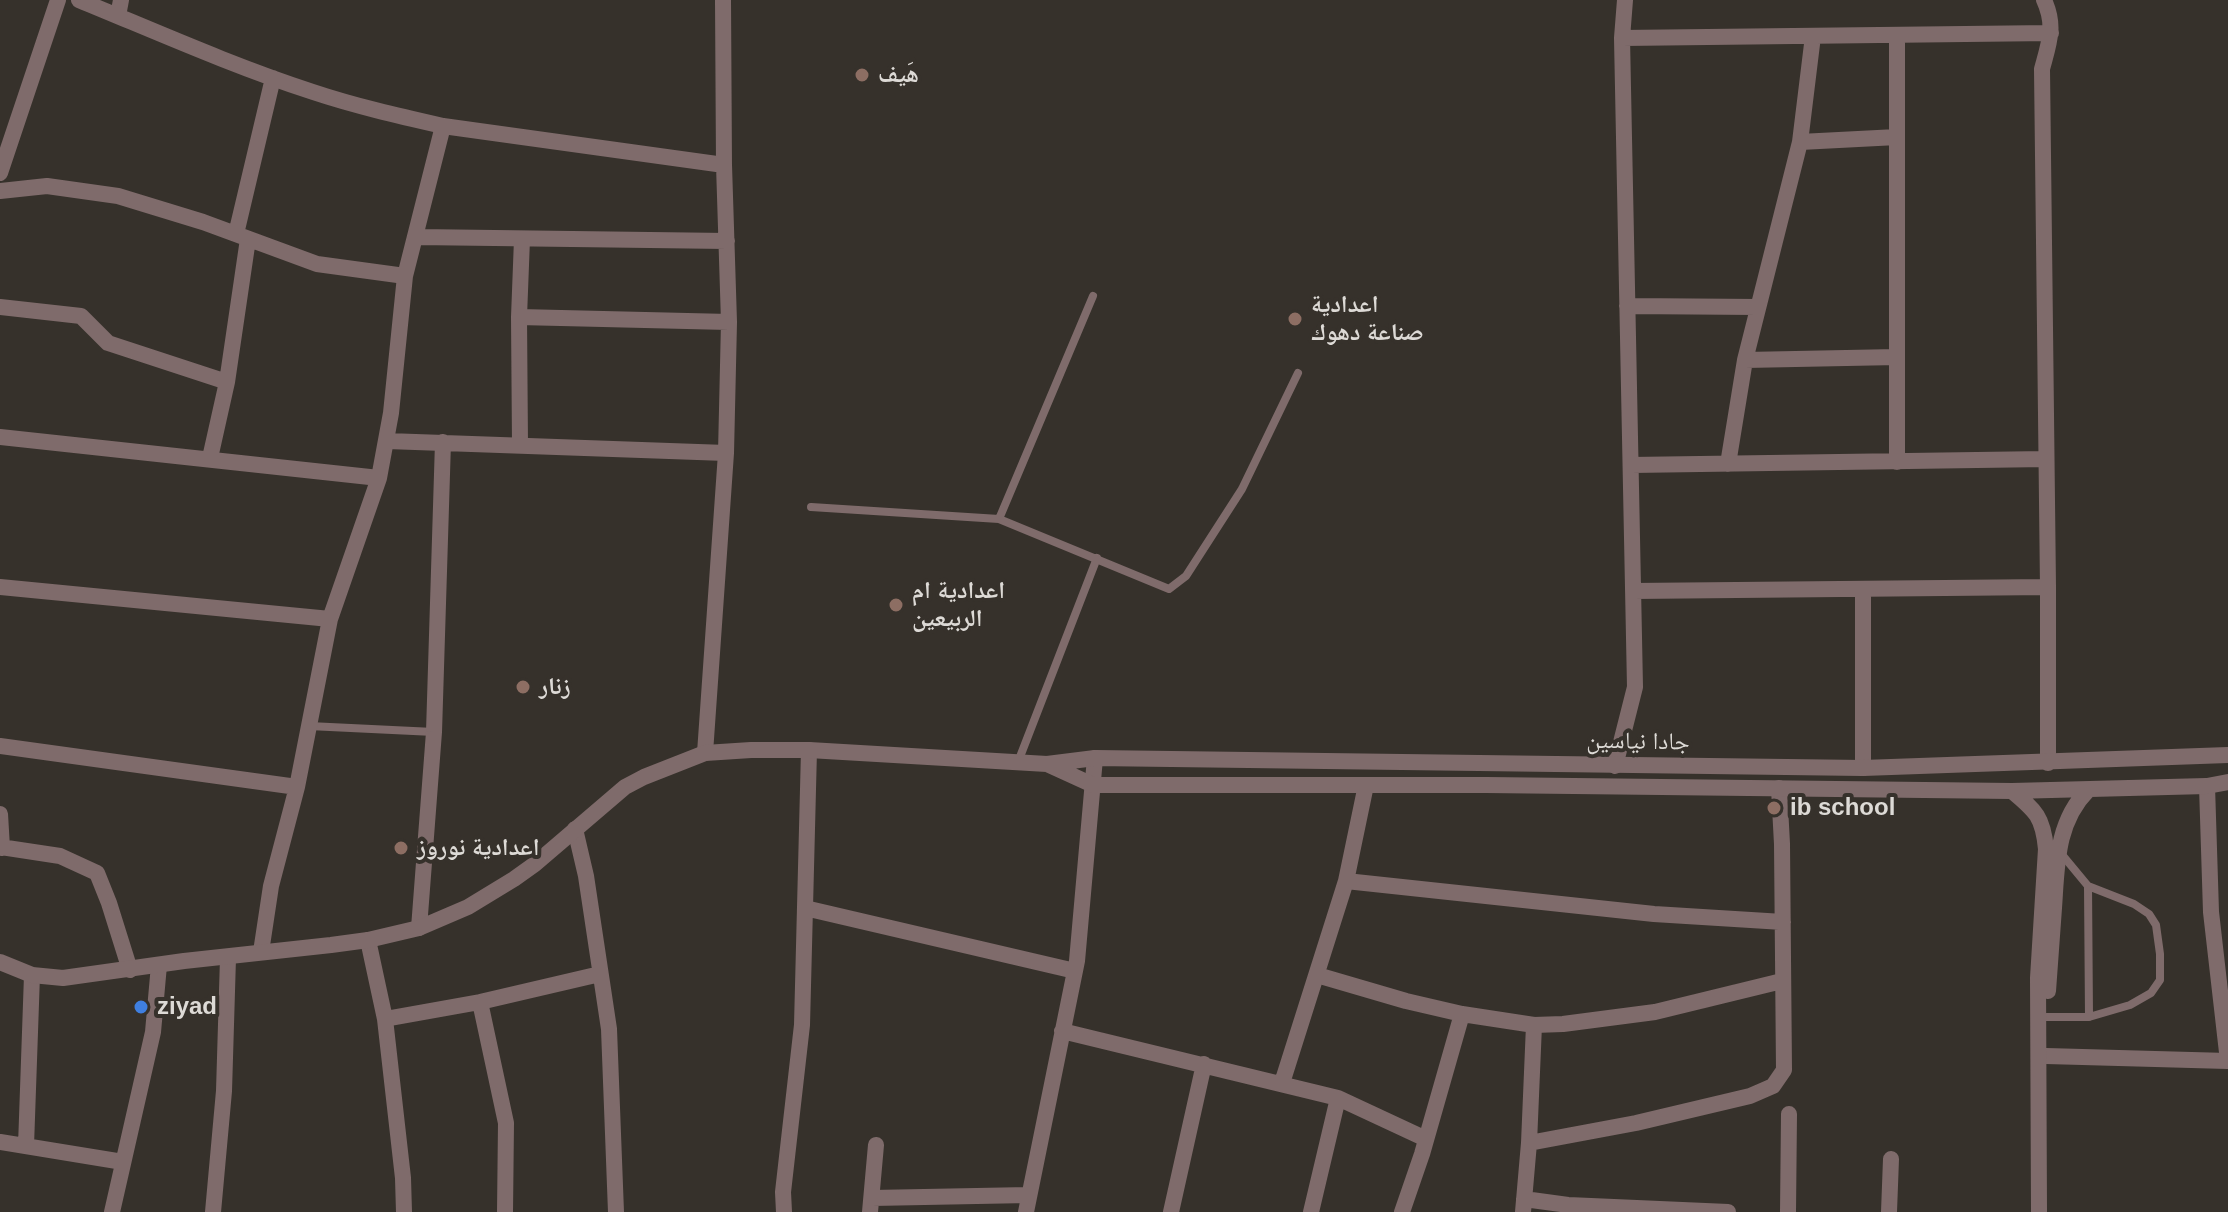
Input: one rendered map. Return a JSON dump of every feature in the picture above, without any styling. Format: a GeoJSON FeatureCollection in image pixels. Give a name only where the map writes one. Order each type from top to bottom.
{"type":"FeatureCollection","features":[{"type":"Feature","properties":{"kind":"street"},"geometry":{"type":"LineString","coordinates":[[0,173],[58,0]]}},
{"type":"Feature","properties":{"kind":"street"},"geometry":{"type":"LineString","coordinates":[[79,0],[119,8],[230,62],[360,106],[443,126],[724,165]]}},
{"type":"Feature","properties":{"kind":"street"},"geometry":{"type":"LineString","coordinates":[[705,753],[726,453],[729,322],[723,0]]}},
{"type":"Feature","properties":{"kind":"street"},"geometry":{"type":"LineString","coordinates":[[1615,766],[1635,687],[1622,38],[1625,0]]}},
{"type":"Feature","properties":{"kind":"street"},"geometry":{"type":"LineString","coordinates":[[2044,0],[2050,13],[2051,33],[2042,69],[2048,763]]}},
{"type":"Feature","properties":{"kind":"street"},"geometry":{"type":"LineString","coordinates":[[1622,38],[2051,33]]}},
{"type":"Feature","properties":{"kind":"street"},"geometry":{"type":"LineString","coordinates":[[1897,35],[1897,462]]}},
{"type":"Feature","properties":{"kind":"street"},"geometry":{"type":"LineString","coordinates":[[1728,464],[1745,360],[1800,142],[1813,36]]}},
{"type":"Feature","properties":{"kind":"street"},"geometry":{"type":"LineString","coordinates":[[210,458],[227,382],[242,236],[273,78]]}},
{"type":"Feature","properties":{"kind":"street"},"geometry":{"type":"LineString","coordinates":[[261,952],[271,886],[297,787],[330,619],[379,478],[387,441],[405,276],[443,126]]}},
{"type":"Feature","properties":{"kind":"street"},"geometry":{"type":"LineString","coordinates":[[1800,142],[1897,137]]}},
{"type":"Feature","properties":{"kind":"street"},"geometry":{"type":"LineString","coordinates":[[0,191],[47,186],[118,196],[317,264],[405,276]]}},
{"type":"Feature","properties":{"kind":"street"},"geometry":{"type":"LineString","coordinates":[[417,237],[727,241]]}},
{"type":"Feature","properties":{"kind":"street"},"geometry":{"type":"LineString","coordinates":[[520,445],[522,239]]}},
{"type":"Feature","properties":{"kind":"street"},"geometry":{"type":"LineString","coordinates":[[1627,306],[1758,307]]}},
{"type":"Feature","properties":{"kind":"street"},"geometry":{"type":"LineString","coordinates":[[0,307],[81,316],[108,343],[227,382]]}},
{"type":"Feature","properties":{"kind":"street"},"geometry":{"type":"LineString","coordinates":[[519,317],[729,322]]}},
{"type":"Feature","properties":{"kind":"street"},"geometry":{"type":"LineString","coordinates":[[1745,360],[1897,357]]}},
{"type":"Feature","properties":{"kind":"street"},"geometry":{"type":"LineString","coordinates":[[0,437],[379,478]]}},
{"type":"Feature","properties":{"kind":"street"},"geometry":{"type":"LineString","coordinates":[[387,441],[726,453]]}},
{"type":"Feature","properties":{"kind":"street"},"geometry":{"type":"LineString","coordinates":[[419,928],[434,732],[443,442]]}},
{"type":"Feature","properties":{"kind":"street"},"geometry":{"type":"LineString","coordinates":[[1631,465],[2046,459]]}},
{"type":"Feature","properties":{"kind":"street"},"geometry":{"type":"LineString","coordinates":[[0,587],[330,619]]}},
{"type":"Feature","properties":{"kind":"street"},"geometry":{"type":"LineString","coordinates":[[1633,591],[2048,587]]}},
{"type":"Feature","properties":{"kind":"street"},"geometry":{"type":"LineString","coordinates":[[1863,590],[1863,768]]}},
{"type":"Feature","properties":{"kind":"street"},"geometry":{"type":"LineString","coordinates":[[0,746],[297,787]]}},
{"type":"Feature","properties":{"kind":"street"},"geometry":{"type":"LineString","coordinates":[[784,1212],[783,1192],[802,1025],[809,750]]}},
{"type":"Feature","properties":{"kind":"street"},"geometry":{"type":"LineString","coordinates":[[0,962],[32,975],[63,978],[368,940],[419,928],[491,894],[535,864],[625,787],[705,753],[809,750],[1047,764],[1093,785]]}},
{"type":"Feature","properties":{"kind":"street","name":"جادا نیاسین"},"geometry":{"type":"LineString","coordinates":[[1047,764],[1095,758],[1863,768],[2228,755]]}},
{"type":"Feature","properties":{"kind":"street"},"geometry":{"type":"LineString","coordinates":[[876,1145],[871,1205],[1027,1204],[1075,971],[1095,758]]}},
{"type":"Feature","properties":{"kind":"street"},"geometry":{"type":"LineString","coordinates":[[1834,768],[1834,789]]}},
{"type":"Feature","properties":{"kind":"street","name":"جادا نیاسین"},"geometry":{"type":"LineString","coordinates":[[1093,785],[2012,791],[2207,786],[2228,782]]}},
{"type":"Feature","properties":{"kind":"street"},"geometry":{"type":"LineString","coordinates":[[1282,1083],[1346,881],[1366,785]]}},
{"type":"Feature","properties":{"kind":"street"},"geometry":{"type":"LineString","coordinates":[[2046,1056],[2228,1061],[2211,912],[2207,786]]}},
{"type":"Feature","properties":{"kind":"street"},"geometry":{"type":"LineString","coordinates":[[1529,1143],[1736,1100],[1773,1086],[1784,1070],[1779,788]]}},
{"type":"Feature","properties":{"kind":"street"},"geometry":{"type":"LineString","coordinates":[[2049,1212],[2046,1017],[2059,850],[2076,802],[2088,790]]}},
{"type":"Feature","properties":{"kind":"street"},"geometry":{"type":"LineString","coordinates":[[2012,791],[2034,810],[2042,823],[2046,849],[2038,978],[2039,1212]]}},
{"type":"Feature","properties":{"kind":"street"},"geometry":{"type":"LineString","coordinates":[[2042,823],[2053,811],[2066,824]]}},
{"type":"Feature","properties":{"kind":"street"},"geometry":{"type":"LineString","coordinates":[[0,814],[1,848],[60,856],[97,873],[130,970]]}},
{"type":"Feature","properties":{"kind":"street"},"geometry":{"type":"LineString","coordinates":[[575,829],[586,876],[609,1029],[616,1212]]}},
{"type":"Feature","properties":{"kind":"street"},"geometry":{"type":"LineString","coordinates":[[1346,881],[1654,914],[1783,922]]}},
{"type":"Feature","properties":{"kind":"street"},"geometry":{"type":"LineString","coordinates":[[805,908],[1075,971]]}},
{"type":"Feature","properties":{"kind":"street"},"geometry":{"type":"LineString","coordinates":[[368,940],[385,1019],[404,1212]]}},
{"type":"Feature","properties":{"kind":"street"},"geometry":{"type":"LineString","coordinates":[[213,1212],[224,1091],[228,958]]}},
{"type":"Feature","properties":{"kind":"street"},"geometry":{"type":"LineString","coordinates":[[112,1212],[153,1032],[159,965]]}},
{"type":"Feature","properties":{"kind":"street"},"geometry":{"type":"LineString","coordinates":[[385,1019],[480,1002],[600,974]]}},
{"type":"Feature","properties":{"kind":"street"},"geometry":{"type":"LineString","coordinates":[[26,1146],[32,975]]}},
{"type":"Feature","properties":{"kind":"street"},"geometry":{"type":"LineString","coordinates":[[1317,975],[1462,1014],[1534,1025],[1655,1012],[1782,981]]}},
{"type":"Feature","properties":{"kind":"street"},"geometry":{"type":"LineString","coordinates":[[480,1002],[506,1123],[505,1212]]}},
{"type":"Feature","properties":{"kind":"street"},"geometry":{"type":"LineString","coordinates":[[1402,1212],[1462,1014]]}},
{"type":"Feature","properties":{"kind":"street"},"geometry":{"type":"LineString","coordinates":[[1534,1025],[1524,1206],[1728,1212]]}},
{"type":"Feature","properties":{"kind":"street"},"geometry":{"type":"LineString","coordinates":[[1062,1031],[1338,1098],[1426,1139]]}},
{"type":"Feature","properties":{"kind":"street"},"geometry":{"type":"LineString","coordinates":[[1171,1212],[1204,1064]]}},
{"type":"Feature","properties":{"kind":"street"},"geometry":{"type":"LineString","coordinates":[[1311,1212],[1338,1098]]}},
{"type":"Feature","properties":{"kind":"street"},"geometry":{"type":"LineString","coordinates":[[1788,1212],[1789,1114]]}},
{"type":"Feature","properties":{"kind":"street"},"geometry":{"type":"LineString","coordinates":[[0,1142],[123,1162]]}},
{"type":"Feature","properties":{"kind":"street"},"geometry":{"type":"LineString","coordinates":[[1889,1212],[1891,1159]]}},
{"type":"Feature","properties":{"kind":"lane"},"geometry":{"type":"LineString","coordinates":[[999,519],[1093,296]]}},
{"type":"Feature","properties":{"kind":"lane"},"geometry":{"type":"LineString","coordinates":[[811,507],[999,519],[1169,589],[1186,576],[1242,489],[1298,373]]}},
{"type":"Feature","properties":{"kind":"lane"},"geometry":{"type":"LineString","coordinates":[[1018,763],[1097,558]]}},
{"type":"Feature","properties":{"kind":"lane"},"geometry":{"type":"LineString","coordinates":[[309,726],[434,732]]}},
{"type":"Feature","properties":{"kind":"lane"},"geometry":{"type":"LineString","coordinates":[[2046,1017],[2089,1017],[2130,1005],[2151,993],[2160,980],[2156,925],[2149,914],[2134,904],[2088,886],[2059,850]]}},
{"type":"Feature","properties":{"kind":"lane"},"geometry":{"type":"LineString","coordinates":[[2088,886],[2089,1017]]}},
{"type":"Feature","properties":{"kind":"place","name":"هَيف"},"geometry":{"type":"Point","coordinates":[862,75]}},
{"type":"Feature","properties":{"kind":"place","name":"اعدادية صناعة دهوك"},"geometry":{"type":"Point","coordinates":[1295,319]}},
{"type":"Feature","properties":{"kind":"place","name":"اعدادية ام الربيعين"},"geometry":{"type":"Point","coordinates":[896,605]}},
{"type":"Feature","properties":{"kind":"place","name":"زنار"},"geometry":{"type":"Point","coordinates":[523,687]}},
{"type":"Feature","properties":{"kind":"place","name":"ib school"},"geometry":{"type":"Point","coordinates":[1774,808]}},
{"type":"Feature","properties":{"kind":"place","name":"اعدادية نوروز"},"geometry":{"type":"Point","coordinates":[401,848]}},
{"type":"Feature","properties":{"kind":"place","name":"ziyad"},"geometry":{"type":"Point","coordinates":[141,1007]}}]}
